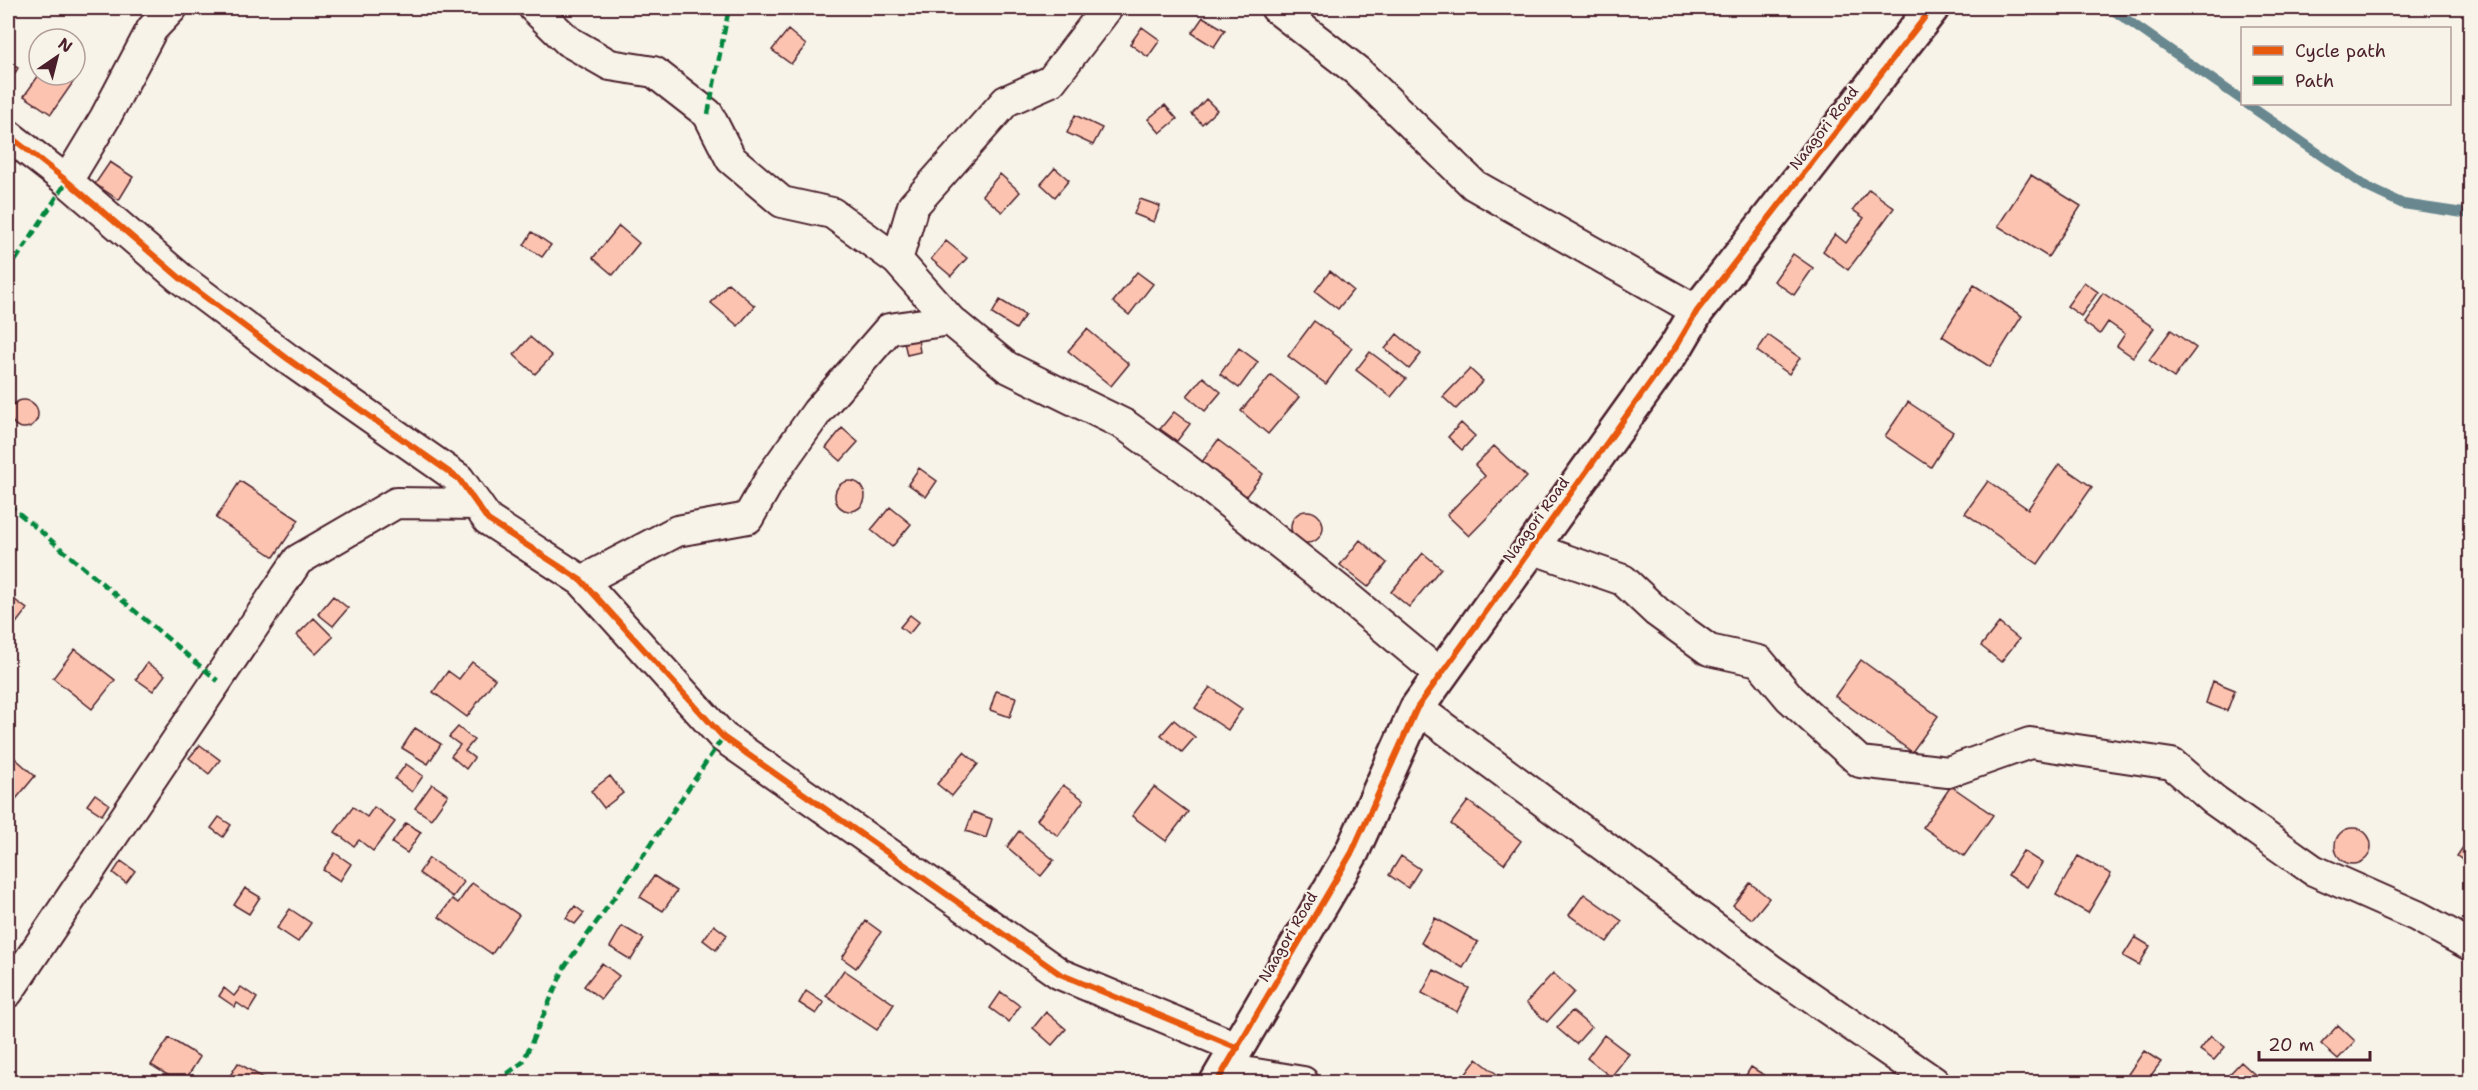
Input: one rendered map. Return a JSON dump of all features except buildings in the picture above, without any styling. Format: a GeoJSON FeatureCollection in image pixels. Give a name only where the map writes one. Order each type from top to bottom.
{"type":"FeatureCollection","features":[{"type":"Feature","properties":{"kind":"street"},"geometry":{"type":"LineString","coordinates":[[67,181],[105,118],[152,29],[172,8]]}},
{"type":"Feature","properties":{"kind":"street"},"geometry":{"type":"LineString","coordinates":[[534,8],[568,41],[610,65],[654,72],[708,114],[731,159],[782,202],[832,213],[897,260],[950,320],[1007,367],[1125,425],[1339,590],[1440,674]]}},
{"type":"Feature","properties":{"kind":"street"},"geometry":{"type":"LineString","coordinates":[[897,260],[913,206],[1006,102],[1051,81],[1107,8]]}},
{"type":"Feature","properties":{"kind":"street"},"geometry":{"type":"LineString","coordinates":[[1276,8],[1357,70],[1474,185],[1696,311]]}},
{"type":"Feature","properties":{"kind":"street","name":"Naagori Road"},"geometry":{"type":"LineString","coordinates":[[1227,1066],[1352,852],[1417,708],[1677,345],[1696,311],[1923,20]]}},
{"type":"Feature","properties":{"kind":"street"},"geometry":{"type":"LineString","coordinates":[[8,135],[67,181],[180,278],[288,359],[459,478],[488,520],[582,581],[723,737],[1060,974],[1227,1066],[1303,1083]]}},
{"type":"Feature","properties":{"kind":"street"},"geometry":{"type":"LineString","coordinates":[[582,581],[677,531],[748,518],[773,474],[817,412],[889,329],[950,320]]}},
{"type":"Feature","properties":{"kind":"street"},"geometry":{"type":"LineString","coordinates":[[8,992],[298,560],[396,503],[477,504]]}},
{"type":"Feature","properties":{"kind":"street"},"geometry":{"type":"LineString","coordinates":[[1531,548],[1623,580],[1657,612],[1709,651],[1759,661],[1790,698],[1860,762],[1948,772],[2030,743],[2172,764],[2214,800],[2313,870],[2417,916],[2470,945]]}},
{"type":"Feature","properties":{"kind":"street"},"geometry":{"type":"LineString","coordinates":[[1417,708],[1761,962],[1934,1083]]}},
{"type":"Feature","properties":{"kind":"waterway"},"geometry":{"type":"LineString","coordinates":[[2110,8],[2241,99]]}},
{"type":"Feature","properties":{"kind":"waterway"},"geometry":{"type":"LineString","coordinates":[[2248,105],[2367,187],[2403,204],[2470,214]]}},
{"type":"Feature","properties":{"kind":"marked path"},"geometry":{"type":"LineString","coordinates":[[708,114],[729,8]]}},
{"type":"Feature","properties":{"kind":"marked path"},"geometry":{"type":"LineString","coordinates":[[8,272],[67,181]]}},
{"type":"Feature","properties":{"kind":"marked path"},"geometry":{"type":"LineString","coordinates":[[8,504],[218,681]]}},
{"type":"Feature","properties":{"kind":"marked path"},"geometry":{"type":"LineString","coordinates":[[496,1082],[523,1062],[565,966],[626,881],[723,737]]}},
{"type":"Feature","properties":{"kind":"cycle path"},"geometry":{"type":"LineString","coordinates":[[1217,1082],[1352,852],[1417,708],[1677,345],[1697,311],[1932,8]]}},
{"type":"Feature","properties":{"kind":"cycle path"},"geometry":{"type":"LineString","coordinates":[[8,135],[67,181],[180,278],[288,359],[459,479],[488,520],[582,581],[723,737],[1060,974],[1238,1048]]}}]}
